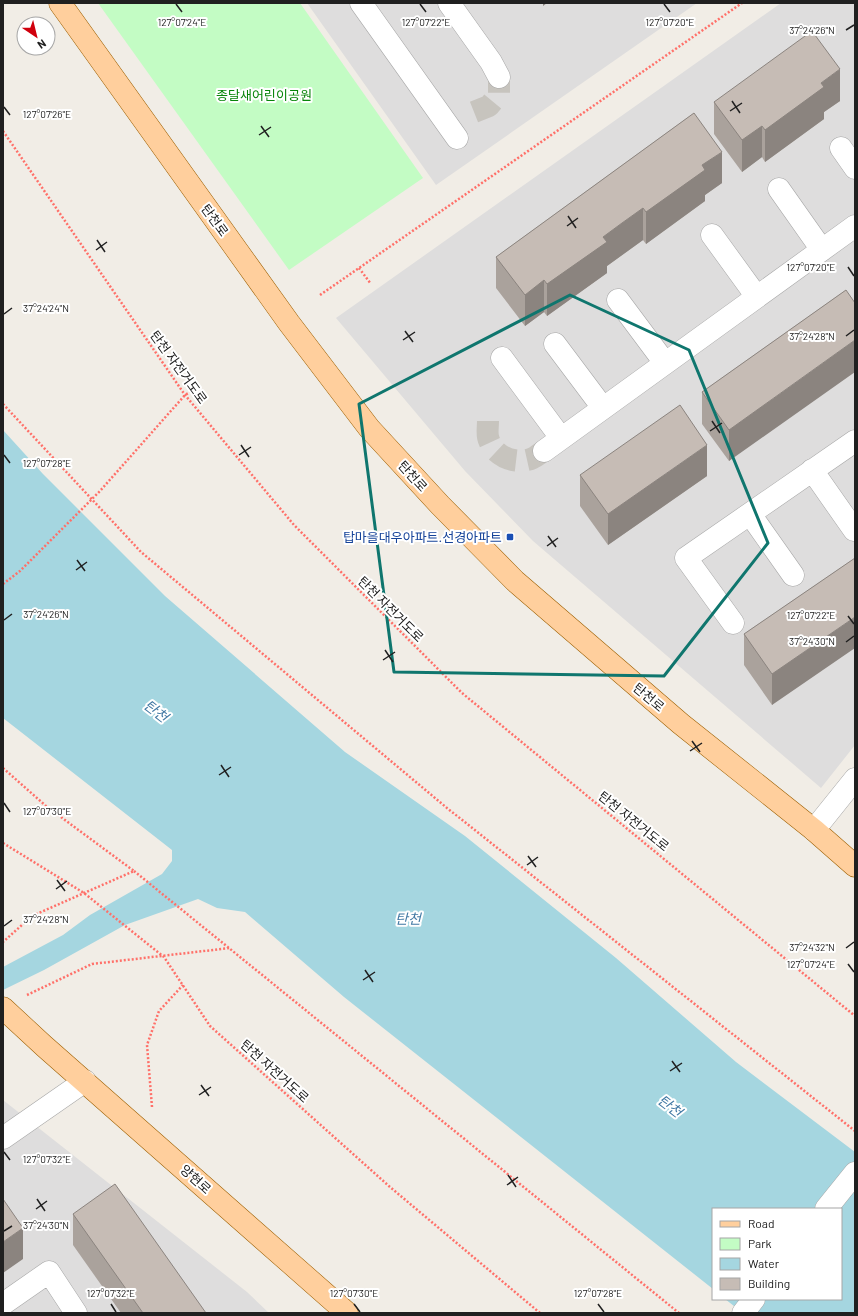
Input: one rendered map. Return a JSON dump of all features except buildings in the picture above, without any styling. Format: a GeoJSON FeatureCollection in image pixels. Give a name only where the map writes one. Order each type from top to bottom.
{"type":"FeatureCollection","features":[{"type":"Feature","properties":{"kind":"main road","name":"탄천로"},"geometry":{"type":"LineString","coordinates":[[60,3],[289,324],[379,439],[440,506],[515,581],[681,724],[814,830],[855,866]]}},
{"type":"Feature","properties":{"kind":"main road","name":"양현로"},"geometry":{"type":"LineString","coordinates":[[3,1008],[44,1046],[347,1313]]}},
{"type":"Feature","properties":{"kind":"street"},"geometry":{"type":"LineString","coordinates":[[361,3],[457,138]]}},
{"type":"Feature","properties":{"kind":"street"},"geometry":{"type":"LineString","coordinates":[[449,3],[491,62],[499,78]]}},
{"type":"Feature","properties":{"kind":"street"},"geometry":{"type":"LineString","coordinates":[[841,148],[855,168]]}},
{"type":"Feature","properties":{"kind":"street"},"geometry":{"type":"LineString","coordinates":[[780,189],[822,250]]}},
{"type":"Feature","properties":{"kind":"street"},"geometry":{"type":"LineString","coordinates":[[712,235],[757,297]]}},
{"type":"Feature","properties":{"kind":"street"},"geometry":{"type":"LineString","coordinates":[[544,451],[822,250],[852,235]]}},
{"type":"Feature","properties":{"kind":"street"},"geometry":{"type":"LineString","coordinates":[[618,300],[666,363]]}},
{"type":"Feature","properties":{"kind":"street"},"geometry":{"type":"LineString","coordinates":[[555,344],[603,408]]}},
{"type":"Feature","properties":{"kind":"street"},"geometry":{"type":"LineString","coordinates":[[502,358],[561,438]]}},
{"type":"Feature","properties":{"kind":"street"},"geometry":{"type":"LineString","coordinates":[[733,622],[686,558],[855,440]]}},
{"type":"Feature","properties":{"kind":"street"},"geometry":{"type":"LineString","coordinates":[[812,470],[854,530]]}},
{"type":"Feature","properties":{"kind":"street"},"geometry":{"type":"LineString","coordinates":[[750,514],[793,575]]}},
{"type":"Feature","properties":{"kind":"street"},"geometry":{"type":"LineString","coordinates":[[814,830],[855,779]]}},
{"type":"Feature","properties":{"kind":"street"},"geometry":{"type":"LineString","coordinates":[[3,1138],[85,1081]]}},
{"type":"Feature","properties":{"kind":"street"},"geometry":{"type":"LineString","coordinates":[[827,1208],[855,1173]]}},
{"type":"Feature","properties":{"kind":"street"},"geometry":{"type":"LineString","coordinates":[[3,1304],[49,1272],[76,1313]]}},
{"type":"Feature","properties":{"kind":"street"},"geometry":{"type":"LineString","coordinates":[[742,1313],[753,1300]]}},
{"type":"Feature","properties":{"kind":"path"},"geometry":{"type":"LineString","coordinates":[[320,295],[742,3]]}},
{"type":"Feature","properties":{"kind":"path","name":"탄천 자전거도로"},"geometry":{"type":"LineString","coordinates":[[3,131],[185,395],[294,525],[462,693],[855,1016]]}},
{"type":"Feature","properties":{"kind":"path"},"geometry":{"type":"LineString","coordinates":[[359,268],[371,284]]}},
{"type":"Feature","properties":{"kind":"path"},"geometry":{"type":"LineString","coordinates":[[3,584],[20,571],[91,498],[100,491],[185,395],[200,386]]}},
{"type":"Feature","properties":{"kind":"path"},"geometry":{"type":"LineString","coordinates":[[3,404],[141,552],[447,808],[855,1131]]}},
{"type":"Feature","properties":{"kind":"path"},"geometry":{"type":"LineString","coordinates":[[3,768],[46,806],[134,871],[679,1313]]}},
{"type":"Feature","properties":{"kind":"path","name":"탄천 자전거도로"},"geometry":{"type":"LineString","coordinates":[[3,843],[84,893],[153,947],[164,957],[210,1026],[390,1187],[540,1313]]}},
{"type":"Feature","properties":{"kind":"path"},"geometry":{"type":"LineString","coordinates":[[3,942],[32,916],[134,871]]}},
{"type":"Feature","properties":{"kind":"path"},"geometry":{"type":"LineString","coordinates":[[24,997],[92,964],[164,957],[230,948]]}},
{"type":"Feature","properties":{"kind":"path"},"geometry":{"type":"LineString","coordinates":[[159,1146],[152,1104],[147,1045],[159,1011],[183,985]]}},
{"type":"Feature","properties":{"kind":"highlighted area"},"geometry":{"type":"Polygon","coordinates":[[[570,295],[689,350],[768,543],[664,676],[394,672],[359,404],[570,295]]]}},
{"type":"Feature","properties":{"kind":"shaded area"},"geometry":{"type":"Polygon","coordinates":[[[307,3],[697,3],[436,185],[307,3]]]}},
{"type":"Feature","properties":{"kind":"shaded area"},"geometry":{"type":"Polygon","coordinates":[[[781,3],[855,3],[855,745],[821,788],[533,541],[465,471],[336,318],[781,3]]]}},
{"type":"Feature","properties":{"kind":"shaded area"},"geometry":{"type":"Polygon","coordinates":[[[3,1100],[247,1292],[269,1313],[3,1313],[3,1100]]]}},
{"type":"Feature","properties":{"kind":"green space","name":"종달새어린이공원"},"geometry":{"type":"Polygon","coordinates":[[[98,3],[300,3],[423,178],[289,270],[98,3]]]}},
{"type":"Feature","properties":{"kind":"water","name":"탄천"},"geometry":{"type":"Polygon","coordinates":[[[3,430],[43,474],[165,596],[345,752],[465,836],[616,958],[736,1062],[855,1152],[855,1313],[743,1313],[726,1300],[842,1300],[842,1208],[712,1208],[712,1288],[344,997],[245,912],[217,908],[198,899],[125,925],[44,970],[3,990],[3,967],[63,935],[90,915],[162,874],[172,861],[172,850],[3,718],[3,430]]]}},
{"type":"Feature","properties":{"kind":"tunnel"},"geometry":{"type":"LineString","coordinates":[[474,112],[489,106],[499,94],[499,77]]}},
{"type":"Feature","properties":{"kind":"tunnel"},"geometry":{"type":"LineString","coordinates":[[488,421],[488,435],[490,444],[506,458],[519,461],[526,460],[533,458],[544,451]]}},
{"type":"Feature","properties":{"kind":"place","name":"탑마을대우아파트.선경아파트"},"geometry":{"type":"Point","coordinates":[510,537]}}]}
